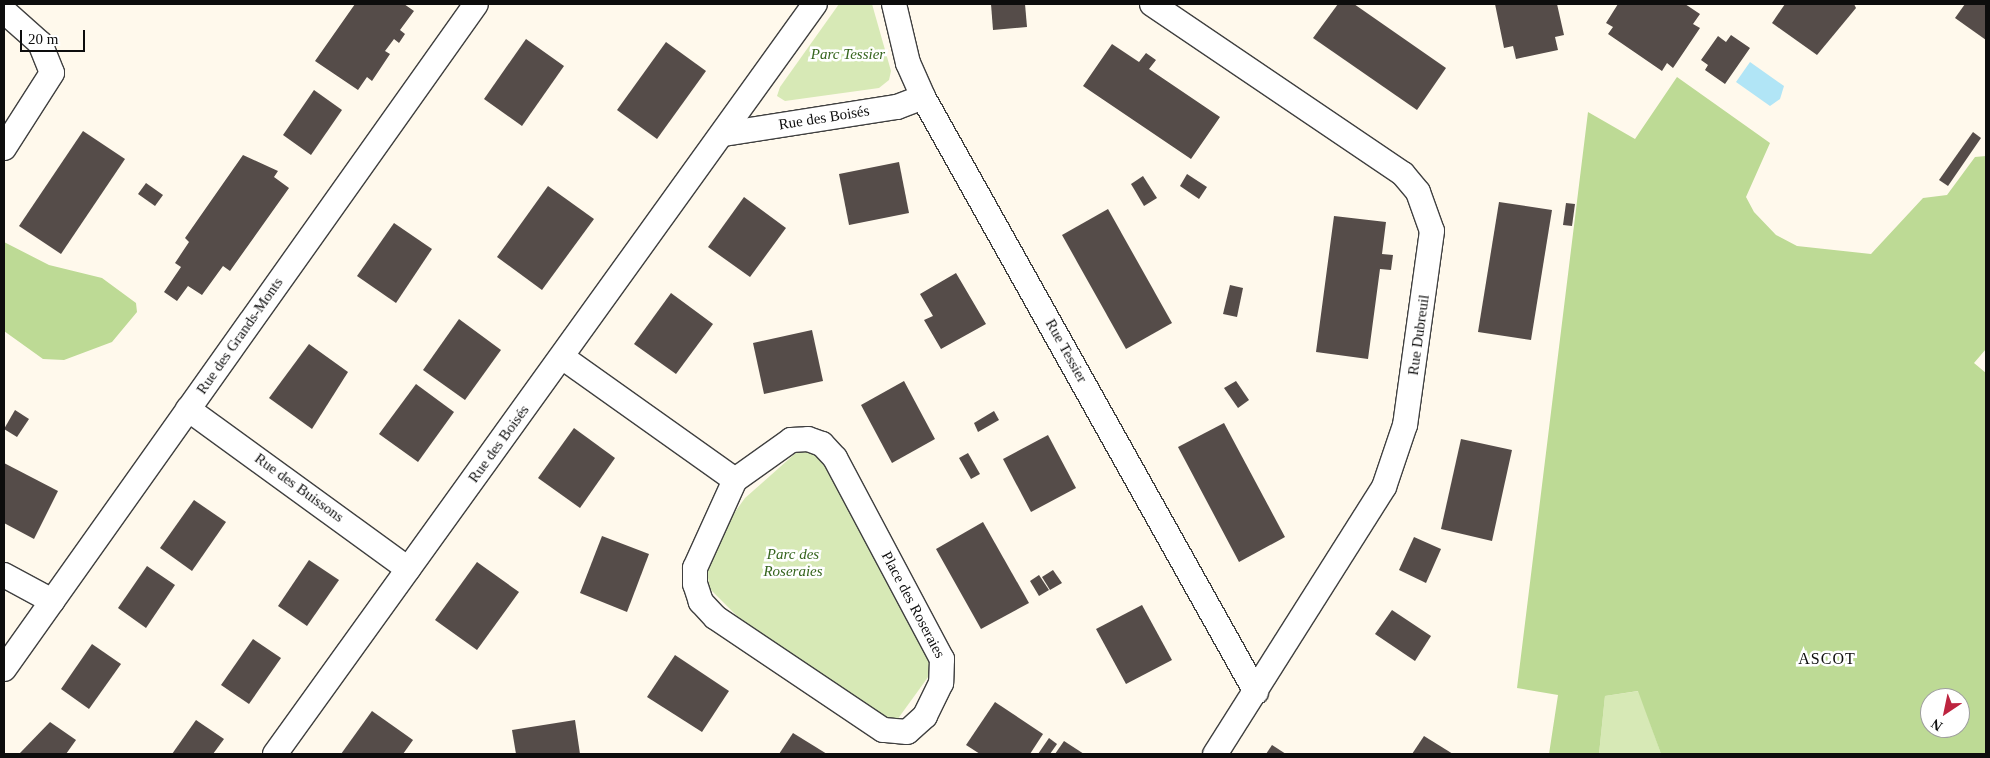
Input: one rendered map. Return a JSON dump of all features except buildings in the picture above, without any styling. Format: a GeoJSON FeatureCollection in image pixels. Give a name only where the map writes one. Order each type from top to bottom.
{"type":"FeatureCollection","features":[{"type":"Feature","properties":{"kind":"street","name":"Rue des Grands-Monts"},"geometry":{"type":"LineString","coordinates":[[4,669],[476,4]]}},
{"type":"Feature","properties":{"kind":"street","name":"Rue des Boisés"},"geometry":{"type":"LineString","coordinates":[[276,754],[724,134],[815,4]]}},
{"type":"Feature","properties":{"kind":"street","name":"Rue Tessier"},"geometry":{"type":"LineString","coordinates":[[894,4],[908,63],[923,97],[1256,692]]}},
{"type":"Feature","properties":{"kind":"street","name":"Rue Dubreuil"},"geometry":{"type":"LineString","coordinates":[[1152,4],[1403,174],[1418,192],[1432,231],[1407,415],[1397,455],[1362,526],[1215,754]]}},
{"type":"Feature","properties":{"kind":"street"},"geometry":{"type":"LineString","coordinates":[[4,11],[40,42],[52,73],[47,87],[4,148]]}},
{"type":"Feature","properties":{"kind":"street","name":"Rue des Boisés"},"geometry":{"type":"LineString","coordinates":[[724,134],[897,107],[923,97]]}},
{"type":"Feature","properties":{"kind":"street"},"geometry":{"type":"LineString","coordinates":[[562,357],[735,480]]}},
{"type":"Feature","properties":{"kind":"street","name":"Rue des Buissons"},"geometry":{"type":"LineString","coordinates":[[188,409],[408,569]]}},
{"type":"Feature","properties":{"kind":"street","name":"Place des Roseraies"},"geometry":{"type":"LineString","coordinates":[[791,440],[819,442],[835,458],[942,659],[941,684],[919,724],[902,732],[883,730],[706,609],[695,584],[696,568],[735,480],[791,440]]}},
{"type":"Feature","properties":{"kind":"street"},"geometry":{"type":"LineString","coordinates":[[4,575],[52,601]]}},
{"type":"Feature","properties":{"kind":"green space","name":"Parc Tessier"},"geometry":{"type":"Polygon","coordinates":[[[839,4],[872,4],[891,71],[889,80],[879,88],[785,101],[777,96],[780,87],[839,4]]]}},
{"type":"Feature","properties":{"kind":"green space"},"geometry":{"type":"Polygon","coordinates":[[[1677,77],[1770,143],[1746,197],[1754,212],[1776,235],[1797,246],[1871,254],[1923,198],[1947,195],[1975,157],[1986,156],[1986,349],[1974,363],[1986,373],[1986,754],[1661,754],[1638,691],[1605,696],[1599,754],[1549,754],[1558,695],[1517,688],[1588,112],[1635,139],[1677,77]]]}},
{"type":"Feature","properties":{"kind":"green space"},"geometry":{"type":"Polygon","coordinates":[[[4,242],[49,265],[102,278],[136,303],[137,312],[112,342],[64,360],[43,359],[4,331],[4,242]]]}},
{"type":"Feature","properties":{"kind":"green space","name":"Parc des Roseraies"},"geometry":{"type":"Polygon","coordinates":[[[798,451],[813,453],[824,463],[931,663],[931,673],[897,720],[886,719],[737,616],[710,589],[707,572],[732,516],[745,498],[798,451]]]}},
{"type":"Feature","properties":{"kind":"green space"},"geometry":{"type":"Polygon","coordinates":[[[1639,691],[1661,754],[1599,754],[1605,696],[1639,691]]]}},
{"type":"Feature","properties":{"kind":"water"},"geometry":{"type":"Polygon","coordinates":[[[1750,62],[1784,86],[1780,99],[1770,106],[1736,82],[1750,62]]]}},
{"type":"Feature","properties":{"kind":"district","name":"ASCOT"},"geometry":{"type":"Point","coordinates":[1827,659]}}]}
